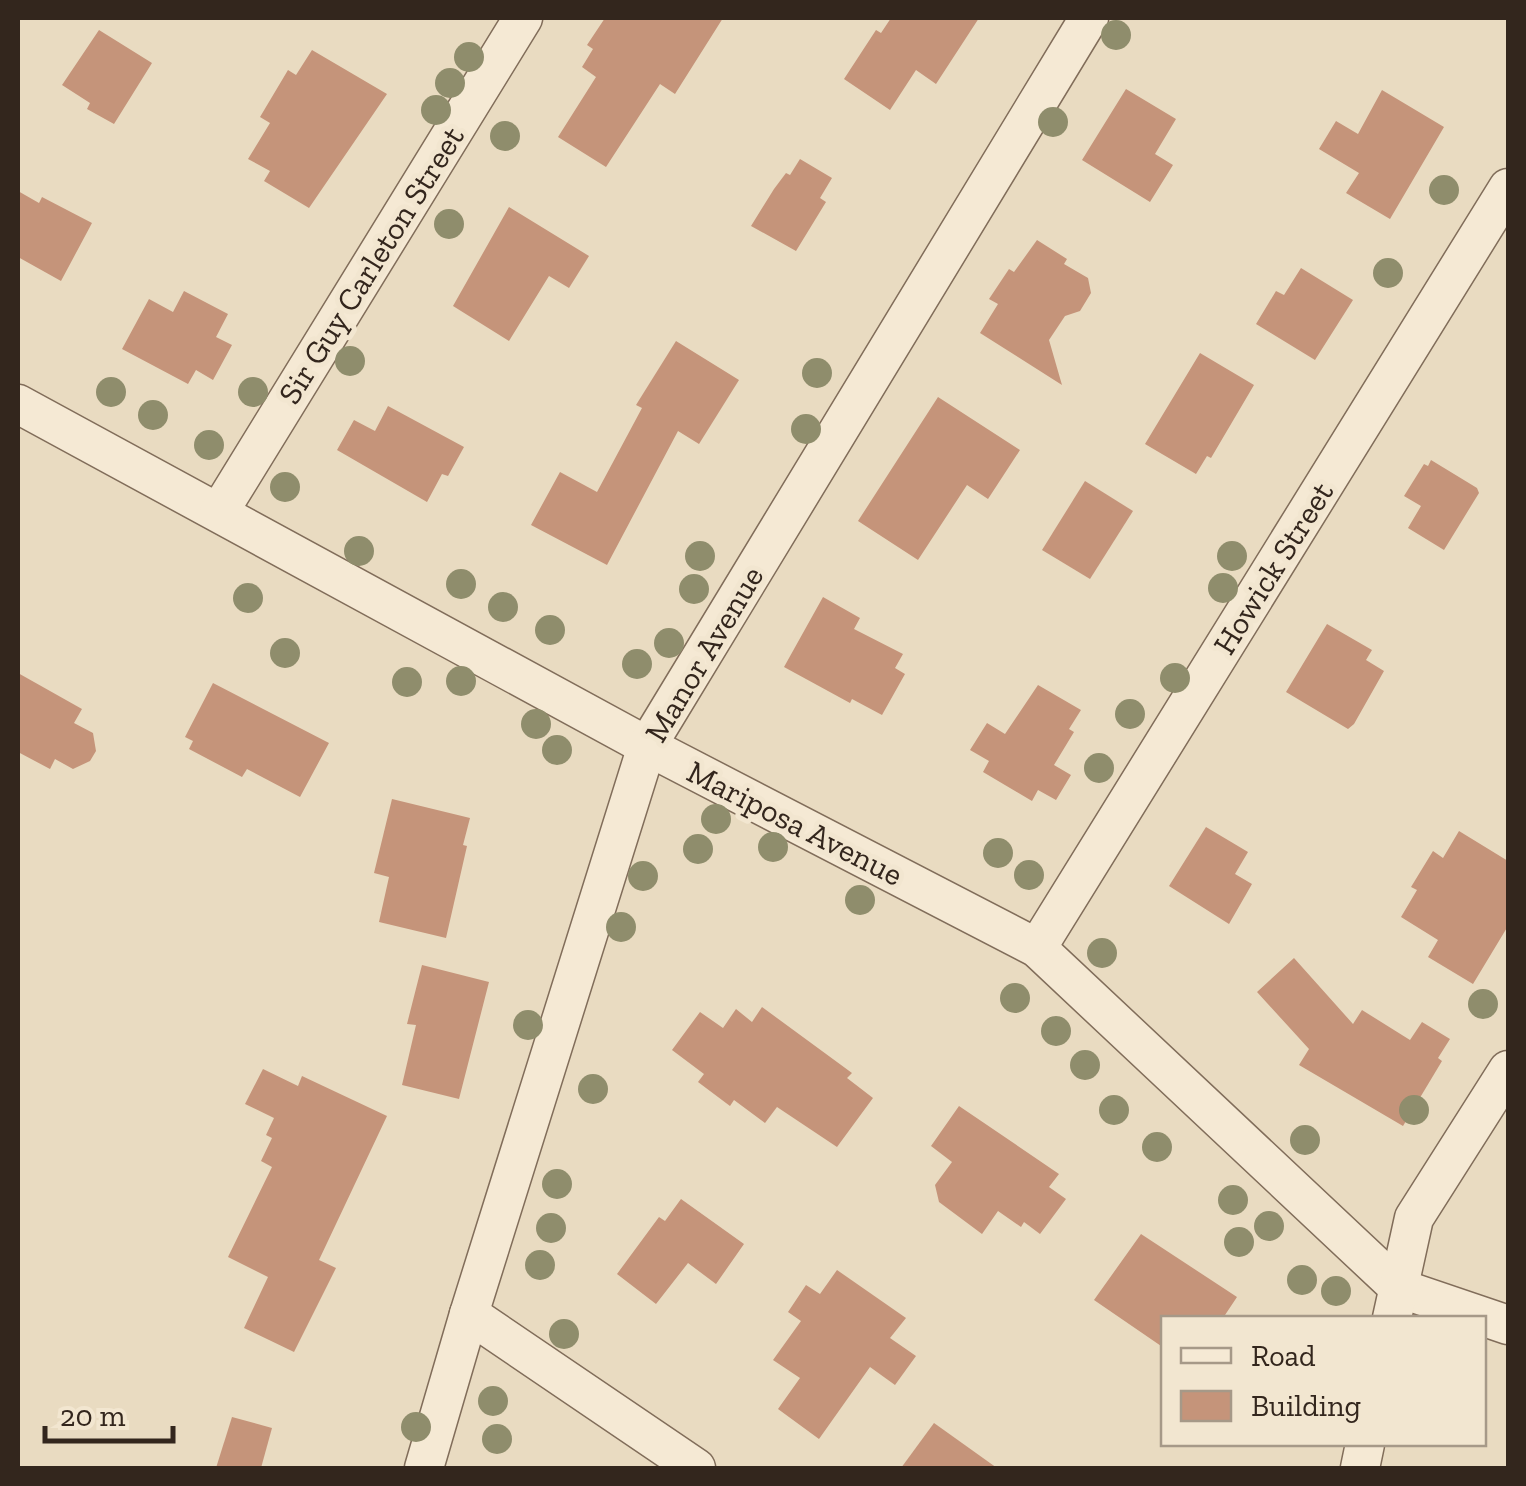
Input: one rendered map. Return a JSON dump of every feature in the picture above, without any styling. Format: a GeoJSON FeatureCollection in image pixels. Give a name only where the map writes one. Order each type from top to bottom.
{"type":"FeatureCollection","features":[{"type":"Feature","properties":{"kind":"street","name":"Sir Guy Carleton Street"},"geometry":{"type":"LineString","coordinates":[[219,512],[523,18]]}},
{"type":"Feature","properties":{"kind":"street","name":"Manor Avenue"},"geometry":{"type":"LineString","coordinates":[[424,1468],[646,746],[1089,18]]}},
{"type":"Feature","properties":{"kind":"street","name":"Howick Street"},"geometry":{"type":"LineString","coordinates":[[1037,948],[1508,188]]}},
{"type":"Feature","properties":{"kind":"street","name":"Mariposa Avenue"},"geometry":{"type":"LineString","coordinates":[[18,404],[646,746],[1037,948],[1395,1303],[1462,1316]]}},
{"type":"Feature","properties":{"kind":"street"},"geometry":{"type":"LineString","coordinates":[[1395,1303],[1414,1218],[1508,1070]]}},
{"type":"Feature","properties":{"kind":"street"},"geometry":{"type":"LineString","coordinates":[[469,1314],[696,1468]]}},
{"type":"Feature","properties":{"kind":"building"},"geometry":{"type":"Polygon","coordinates":[[[605,18],[723,18],[675,94],[660,84],[606,167],[558,137],[596,77],[582,67],[593,49],[587,45],[605,18]]]}},
{"type":"Feature","properties":{"kind":"building"},"geometry":{"type":"Polygon","coordinates":[[[891,18],[979,18],[936,84],[916,70],[890,110],[844,79],[876,30],[881,33],[891,18]]]}},
{"type":"Feature","properties":{"kind":"building"},"geometry":{"type":"Polygon","coordinates":[[[99,30],[152,63],[114,124],[87,109],[90,103],[62,85],[99,30]]]}},
{"type":"Feature","properties":{"kind":"building"},"geometry":{"type":"Polygon","coordinates":[[[312,50],[387,94],[309,208],[264,181],[270,171],[248,159],[270,123],[260,117],[288,70],[296,75],[312,50]]]}},
{"type":"Feature","properties":{"kind":"building"},"geometry":{"type":"Polygon","coordinates":[[[1126,89],[1176,119],[1155,154],[1173,165],[1150,202],[1082,160],[1126,89]]]}},
{"type":"Feature","properties":{"kind":"building"},"geometry":{"type":"Polygon","coordinates":[[[1382,90],[1444,127],[1390,219],[1346,193],[1359,173],[1319,149],[1336,121],[1358,134],[1382,90]]]}},
{"type":"Feature","properties":{"kind":"building"},"geometry":{"type":"Polygon","coordinates":[[[800,159],[832,178],[820,198],[826,202],[796,251],[751,226],[774,189],[800,159]]]}},
{"type":"Feature","properties":{"kind":"building"},"geometry":{"type":"Polygon","coordinates":[[[18,191],[39,203],[42,197],[92,223],[61,281],[18,257],[18,191]]]}},
{"type":"Feature","properties":{"kind":"building"},"geometry":{"type":"Polygon","coordinates":[[[509,207],[589,256],[569,288],[549,276],[509,341],[453,306],[509,207]]]}},
{"type":"Feature","properties":{"kind":"building"},"geometry":{"type":"Polygon","coordinates":[[[1037,240],[1067,259],[1064,264],[1088,278],[1091,293],[1080,311],[1065,316],[1049,340],[1062,385],[980,333],[998,304],[989,299],[1009,269],[1014,272],[1037,240]]]}},
{"type":"Feature","properties":{"kind":"building"},"geometry":{"type":"Polygon","coordinates":[[[1301,268],[1353,300],[1315,360],[1256,324],[1276,291],[1284,295],[1301,268]]]}},
{"type":"Feature","properties":{"kind":"building"},"geometry":{"type":"Polygon","coordinates":[[[184,291],[228,314],[216,337],[232,345],[213,380],[196,370],[188,384],[122,349],[149,299],[173,312],[184,291]]]}},
{"type":"Feature","properties":{"kind":"building"},"geometry":{"type":"Polygon","coordinates":[[[676,341],[739,380],[699,444],[678,431],[607,565],[531,525],[560,472],[597,492],[642,408],[636,405],[676,341]]]}},
{"type":"Feature","properties":{"kind":"building"},"geometry":{"type":"Polygon","coordinates":[[[1200,353],[1254,385],[1211,458],[1207,456],[1196,474],[1145,444],[1200,353]]]}},
{"type":"Feature","properties":{"kind":"building"},"geometry":{"type":"Polygon","coordinates":[[[938,397],[1020,450],[988,499],[967,485],[918,560],[858,521],[938,397]]]}},
{"type":"Feature","properties":{"kind":"building"},"geometry":{"type":"Polygon","coordinates":[[[388,406],[464,447],[448,476],[442,474],[427,502],[337,450],[354,420],[375,431],[388,406]]]}},
{"type":"Feature","properties":{"kind":"building"},"geometry":{"type":"Polygon","coordinates":[[[1431,460],[1479,493],[1444,550],[1408,528],[1421,506],[1404,496],[1424,464],[1428,466],[1431,460]]]}},
{"type":"Feature","properties":{"kind":"building"},"geometry":{"type":"Polygon","coordinates":[[[1085,481],[1133,511],[1090,579],[1042,550],[1085,481]]]}},
{"type":"Feature","properties":{"kind":"building"},"geometry":{"type":"Polygon","coordinates":[[[823,597],[860,618],[854,629],[903,654],[895,668],[905,674],[882,715],[852,699],[850,703],[784,667],[823,597]]]}},
{"type":"Feature","properties":{"kind":"building"},"geometry":{"type":"Polygon","coordinates":[[[1327,624],[1372,650],[1366,660],[1384,671],[1348,729],[1286,692],[1327,624]]]}},
{"type":"Feature","properties":{"kind":"building"},"geometry":{"type":"Polygon","coordinates":[[[18,673],[82,709],[74,723],[93,733],[96,751],[90,761],[73,769],[55,759],[50,769],[18,752],[18,673]]]}},
{"type":"Feature","properties":{"kind":"building"},"geometry":{"type":"Polygon","coordinates":[[[213,683],[329,743],[300,797],[247,769],[242,777],[189,749],[193,741],[185,737],[213,683]]]}},
{"type":"Feature","properties":{"kind":"building"},"geometry":{"type":"Polygon","coordinates":[[[1038,685],[1081,710],[1069,729],[1074,732],[1054,765],[1071,775],[1056,800],[1038,790],[1032,801],[983,772],[989,761],[970,750],[987,723],[1005,734],[1038,685]]]}},
{"type":"Feature","properties":{"kind":"building"},"geometry":{"type":"Polygon","coordinates":[[[392,799],[470,818],[446,938],[379,922],[389,877],[374,873],[392,799]]]}},
{"type":"Feature","properties":{"kind":"building"},"geometry":{"type":"Polygon","coordinates":[[[1206,827],[1248,852],[1235,874],[1252,884],[1229,924],[1169,886],[1206,827]]]}},
{"type":"Feature","properties":{"kind":"building"},"geometry":{"type":"Polygon","coordinates":[[[1459,831],[1508,861],[1508,926],[1473,984],[1428,957],[1438,940],[1401,917],[1417,890],[1411,887],[1433,851],[1443,858],[1459,831]]]}},
{"type":"Feature","properties":{"kind":"building"},"geometry":{"type":"Polygon","coordinates":[[[1294,958],[1353,1024],[1362,1010],[1410,1040],[1422,1022],[1450,1039],[1438,1058],[1442,1061],[1403,1126],[1299,1065],[1309,1049],[1257,992],[1294,958]]]}},
{"type":"Feature","properties":{"kind":"building"},"geometry":{"type":"Polygon","coordinates":[[[422,965],[489,982],[459,1099],[402,1085],[416,1025],[407,1024],[422,965]]]}},
{"type":"Feature","properties":{"kind":"building"},"geometry":{"type":"Polygon","coordinates":[[[762,1007],[852,1073],[847,1078],[873,1098],[837,1147],[777,1107],[765,1123],[734,1100],[730,1106],[698,1082],[704,1074],[672,1050],[700,1012],[723,1028],[736,1009],[752,1022],[762,1007]]]}},
{"type":"Feature","properties":{"kind":"building"},"geometry":{"type":"Polygon","coordinates":[[[263,1069],[298,1086],[302,1076],[387,1116],[319,1260],[336,1268],[294,1352],[244,1328],[268,1277],[228,1257],[272,1167],[261,1161],[272,1138],[266,1135],[274,1118],[245,1104],[263,1069]]]}},
{"type":"Feature","properties":{"kind":"building"},"geometry":{"type":"Polygon","coordinates":[[[959,1106],[1059,1174],[1049,1187],[1066,1199],[1040,1234],[998,1211],[982,1234],[939,1202],[935,1185],[952,1162],[931,1146],[959,1106]]]}},
{"type":"Feature","properties":{"kind":"building"},"geometry":{"type":"Polygon","coordinates":[[[681,1199],[744,1244],[716,1284],[688,1263],[656,1304],[617,1274],[659,1217],[665,1221],[681,1199]]]}},
{"type":"Feature","properties":{"kind":"building"},"geometry":{"type":"Polygon","coordinates":[[[1141,1234],[1237,1297],[1224,1316],[1161,1316],[1161,1346],[1094,1300],[1141,1234]]]}},
{"type":"Feature","properties":{"kind":"building"},"geometry":{"type":"Polygon","coordinates":[[[837,1270],[906,1318],[890,1338],[916,1356],[895,1385],[870,1367],[819,1439],[778,1409],[800,1378],[773,1360],[801,1321],[788,1312],[806,1285],[820,1294],[837,1270]]]}},
{"type":"Feature","properties":{"kind":"building"},"geometry":{"type":"Polygon","coordinates":[[[232,1417],[272,1428],[261,1468],[216,1468],[232,1417]]]}},
{"type":"Feature","properties":{"kind":"building"},"geometry":{"type":"Polygon","coordinates":[[[934,1423],[997,1468],[901,1468],[934,1423]]]}}]}
